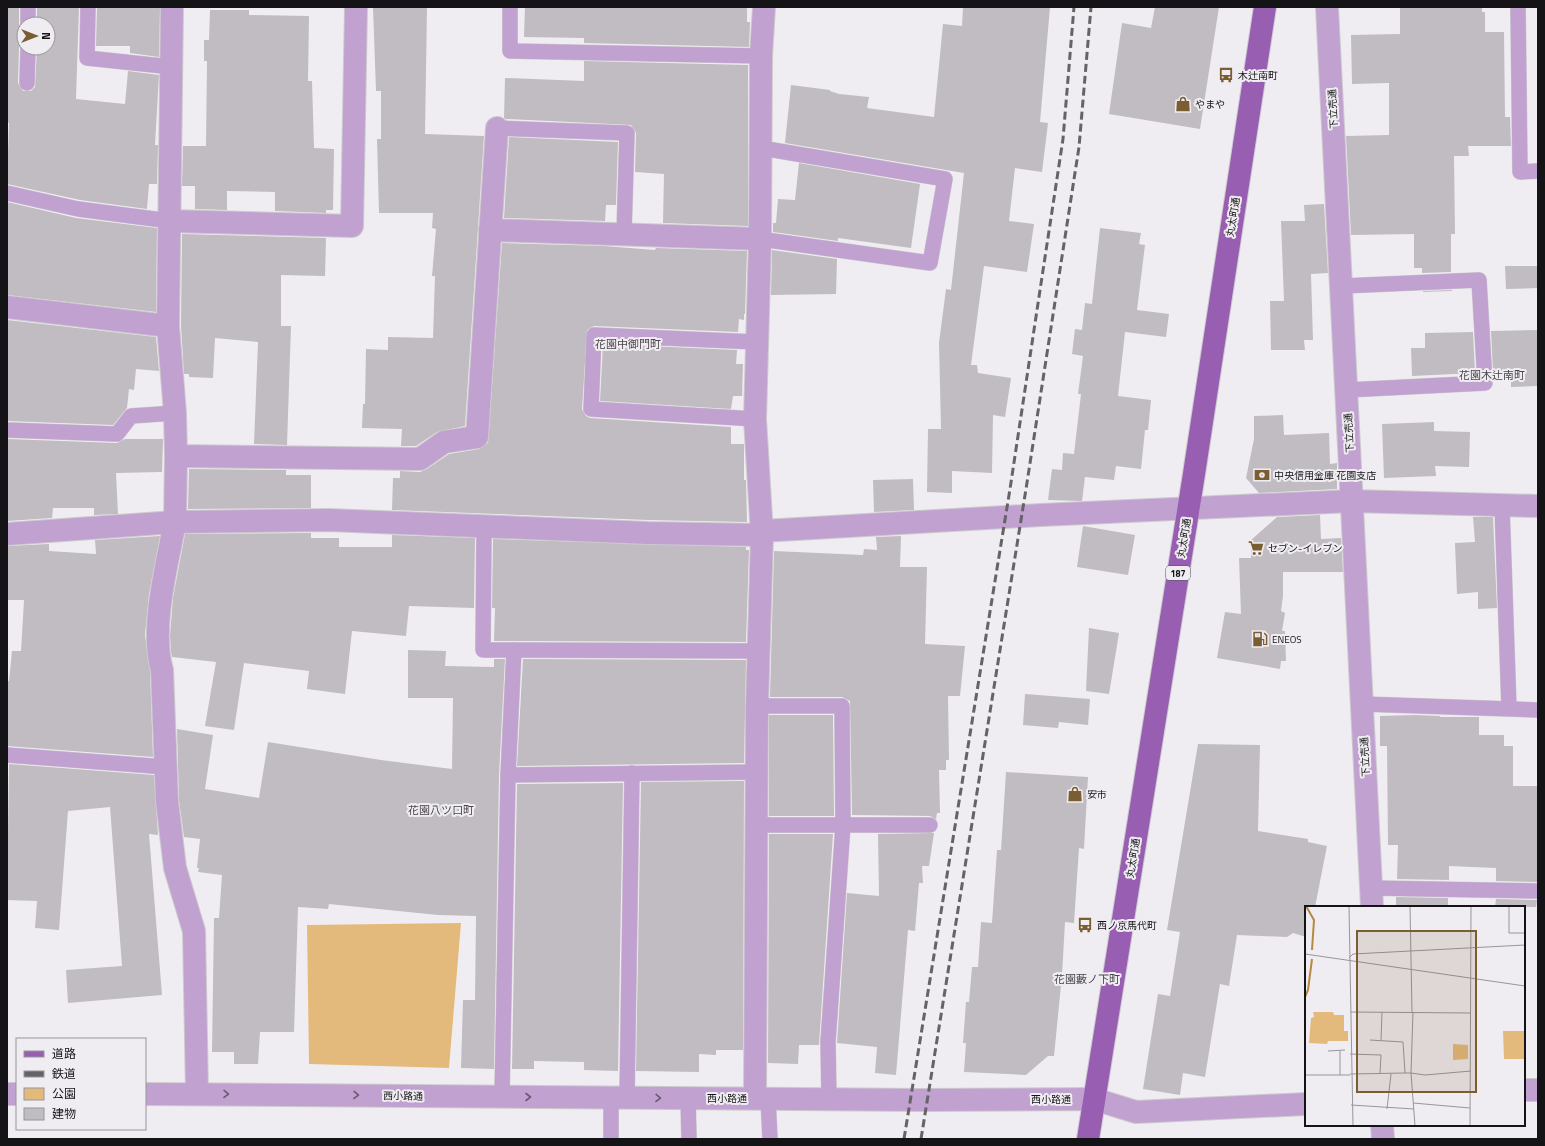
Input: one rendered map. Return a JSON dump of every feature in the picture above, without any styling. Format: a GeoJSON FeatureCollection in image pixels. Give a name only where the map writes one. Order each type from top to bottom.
{"type":"FeatureCollection","features":[{"type":"Feature","properties":{"kind":"main road","name":"丸太町通"},"geometry":{"type":"LineString","coordinates":[[1088,1139],[1188,509],[1265,7]]}},
{"type":"Feature","properties":{"kind":"street"},"geometry":{"type":"LineString","coordinates":[[172,7],[168,326],[175,413],[175,522],[160,601],[158,654],[162,670],[167,801],[175,868],[194,931],[197,1093]]}},
{"type":"Feature","properties":{"kind":"street"},"geometry":{"type":"LineString","coordinates":[[170,221],[352,226],[356,7]]}},
{"type":"Feature","properties":{"kind":"street"},"geometry":{"type":"LineString","coordinates":[[761,1098],[757,825],[757,706],[762,533],[755,419],[760,239],[761,56],[764,7]]}},
{"type":"Feature","properties":{"kind":"street","name":"下立売通"},"geometry":{"type":"LineString","coordinates":[[1327,7],[1342,286],[1371,897]]}},
{"type":"Feature","properties":{"kind":"street"},"geometry":{"type":"LineString","coordinates":[[176,456],[420,459],[444,442],[477,437],[497,128]]}},
{"type":"Feature","properties":{"kind":"street"},"geometry":{"type":"LineString","coordinates":[[490,230],[760,239]]}},
{"type":"Feature","properties":{"kind":"street"},"geometry":{"type":"LineString","coordinates":[[7,307],[168,326]]}},
{"type":"Feature","properties":{"kind":"street"},"geometry":{"type":"LineString","coordinates":[[7,534],[175,522],[329,520],[484,525],[648,533],[762,533],[1040,515],[1352,501],[1538,506]]}},
{"type":"Feature","properties":{"kind":"street"},"geometry":{"type":"LineString","coordinates":[[1525,1090],[1538,1090]]}},
{"type":"Feature","properties":{"kind":"street","name":"西小路通"},"geometry":{"type":"LineString","coordinates":[[146,1094],[197,1093],[829,1099],[1094,1099],[1136,1112],[1305,1104]]}},
{"type":"Feature","properties":{"kind":"street"},"geometry":{"type":"LineString","coordinates":[[1382,1126],[1383,1139]]}},
{"type":"Feature","properties":{"kind":"lane"},"geometry":{"type":"LineString","coordinates":[[88,7],[88,58],[172,67]]}},
{"type":"Feature","properties":{"kind":"lane"},"geometry":{"type":"LineString","coordinates":[[510,7],[510,51],[761,56]]}},
{"type":"Feature","properties":{"kind":"lane"},"geometry":{"type":"LineString","coordinates":[[1518,7],[1520,172],[1538,172]]}},
{"type":"Feature","properties":{"kind":"lane"},"geometry":{"type":"LineString","coordinates":[[27,83],[28,56]]}},
{"type":"Feature","properties":{"kind":"lane"},"geometry":{"type":"LineString","coordinates":[[497,128],[628,133],[624,234]]}},
{"type":"Feature","properties":{"kind":"lane"},"geometry":{"type":"LineString","coordinates":[[760,239],[930,263],[944,179],[761,148]]}},
{"type":"Feature","properties":{"kind":"lane"},"geometry":{"type":"LineString","coordinates":[[7,193],[78,209],[170,221]]}},
{"type":"Feature","properties":{"kind":"lane"},"geometry":{"type":"LineString","coordinates":[[1342,286],[1479,280],[1485,383],[1347,390]]}},
{"type":"Feature","properties":{"kind":"lane"},"geometry":{"type":"LineString","coordinates":[[755,419],[591,409],[594,335],[757,342]]}},
{"type":"Feature","properties":{"kind":"lane"},"geometry":{"type":"LineString","coordinates":[[7,430],[117,434],[132,416],[175,413]]}},
{"type":"Feature","properties":{"kind":"lane"},"geometry":{"type":"LineString","coordinates":[[1502,506],[1509,708]]}},
{"type":"Feature","properties":{"kind":"lane"},"geometry":{"type":"LineString","coordinates":[[484,525],[483,650],[759,651]]}},
{"type":"Feature","properties":{"kind":"lane"},"geometry":{"type":"LineString","coordinates":[[502,1097],[508,775],[514,650]]}},
{"type":"Feature","properties":{"kind":"lane"},"geometry":{"type":"LineString","coordinates":[[1362,704],[1538,710]]}},
{"type":"Feature","properties":{"kind":"lane"},"geometry":{"type":"LineString","coordinates":[[757,706],[842,706],[843,826],[828,1042],[829,1099]]}},
{"type":"Feature","properties":{"kind":"lane"},"geometry":{"type":"LineString","coordinates":[[7,755],[166,767]]}},
{"type":"Feature","properties":{"kind":"lane"},"geometry":{"type":"LineString","coordinates":[[508,775],[757,772]]}},
{"type":"Feature","properties":{"kind":"lane"},"geometry":{"type":"LineString","coordinates":[[611,1139],[619,1097],[632,773]]}},
{"type":"Feature","properties":{"kind":"lane"},"geometry":{"type":"LineString","coordinates":[[757,825],[930,825]]}},
{"type":"Feature","properties":{"kind":"lane"},"geometry":{"type":"LineString","coordinates":[[1371,897],[1538,892]]}},
{"type":"Feature","properties":{"kind":"lane"},"geometry":{"type":"LineString","coordinates":[[688,1098],[689,1139]]}},
{"type":"Feature","properties":{"kind":"lane"},"geometry":{"type":"LineString","coordinates":[[761,1098],[770,1139]]}},
{"type":"Feature","properties":{"kind":"green space"},"geometry":{"type":"Polygon","coordinates":[[[461,923],[449,1068],[309,1064],[307,925],[461,923]]]}},
{"type":"Feature","properties":{"kind":"building"},"geometry":{"type":"Polygon","coordinates":[[[7,7],[19,7],[19,16],[16,16],[16,56],[19,56],[18,83],[23,91],[31,91],[35,87],[37,56],[56,56],[56,16],[37,16],[37,7],[79,7],[76,99],[125,104],[128,71],[159,75],[155,145],[158,145],[157,184],[149,184],[147,209],[80,200],[7,184],[9,123],[7,122],[7,7]]]}},
{"type":"Feature","properties":{"kind":"building"},"geometry":{"type":"Polygon","coordinates":[[[97,7],[160,7],[159,57],[130,53],[130,46],[96,46],[97,7]]]}},
{"type":"Feature","properties":{"kind":"building"},"geometry":{"type":"Polygon","coordinates":[[[373,7],[427,7],[425,134],[484,136],[465,426],[437,432],[416,446],[401,446],[402,429],[362,428],[363,404],[365,404],[366,349],[388,350],[388,337],[433,338],[435,276],[432,276],[436,229],[432,228],[433,213],[379,213],[377,139],[381,139],[381,91],[376,91],[373,7]]]}},
{"type":"Feature","properties":{"kind":"building"},"geometry":{"type":"Polygon","coordinates":[[[525,7],[747,7],[747,22],[750,22],[749,47],[584,43],[584,38],[524,37],[525,7]]]}},
{"type":"Feature","properties":{"kind":"building"},"geometry":{"type":"Polygon","coordinates":[[[963,7],[1050,7],[1040,122],[1048,123],[1042,172],[1015,168],[1009,221],[1034,224],[1027,272],[984,266],[971,365],[977,365],[978,373],[1011,378],[1005,417],[993,415],[992,473],[952,471],[952,493],[927,492],[928,429],[941,429],[939,343],[946,289],[951,290],[964,173],[785,143],[791,85],[830,90],[839,94],[869,97],[867,108],[934,117],[943,24],[962,26],[963,7]]]}},
{"type":"Feature","properties":{"kind":"building"},"geometry":{"type":"Polygon","coordinates":[[[1155,7],[1219,7],[1200,129],[1109,114],[1122,23],[1151,28],[1155,7]]]}},
{"type":"Feature","properties":{"kind":"building"},"geometry":{"type":"Polygon","coordinates":[[[1400,7],[1482,7],[1482,12],[1485,12],[1485,32],[1504,32],[1505,117],[1510,117],[1511,146],[1468,146],[1469,156],[1454,156],[1455,234],[1451,234],[1451,272],[1422,273],[1422,268],[1414,268],[1414,234],[1351,235],[1346,136],[1389,135],[1389,83],[1352,84],[1351,35],[1400,34],[1400,7]]]}},
{"type":"Feature","properties":{"kind":"building"},"geometry":{"type":"Polygon","coordinates":[[[210,10],[249,10],[249,15],[309,16],[308,81],[312,81],[314,148],[334,149],[333,210],[326,210],[326,213],[275,211],[275,192],[227,191],[227,210],[195,209],[195,186],[182,186],[183,146],[206,146],[207,61],[204,61],[204,40],[209,40],[210,10]]]}},
{"type":"Feature","properties":{"kind":"building"},"geometry":{"type":"Polygon","coordinates":[[[584,61],[748,65],[748,226],[663,223],[664,174],[635,172],[636,133],[631,125],[504,118],[505,78],[584,81],[584,61]]]}},
{"type":"Feature","properties":{"kind":"building"},"geometry":{"type":"Polygon","coordinates":[[[509,137],[618,142],[616,205],[606,205],[605,221],[504,218],[509,137]]]}},
{"type":"Feature","properties":{"kind":"building"},"geometry":{"type":"Polygon","coordinates":[[[799,163],[920,184],[911,248],[838,238],[838,241],[773,232],[773,223],[776,223],[778,199],[795,200],[799,163]]]}},
{"type":"Feature","properties":{"kind":"building"},"geometry":{"type":"Polygon","coordinates":[[[7,202],[76,218],[157,228],[156,312],[7,295],[7,202]]]}},
{"type":"Feature","properties":{"kind":"building"},"geometry":{"type":"Polygon","coordinates":[[[1324,204],[1328,273],[1311,274],[1313,340],[1304,340],[1305,350],[1271,350],[1270,301],[1284,301],[1281,221],[1305,221],[1304,205],[1324,204]]]}},
{"type":"Feature","properties":{"kind":"building"},"geometry":{"type":"Polygon","coordinates":[[[1100,228],[1141,233],[1139,244],[1145,245],[1137,310],[1169,314],[1166,337],[1125,332],[1118,396],[1151,400],[1148,430],[1145,430],[1141,469],[1116,466],[1114,480],[1085,477],[1082,501],[1048,500],[1052,469],[1062,470],[1063,453],[1074,454],[1081,394],[1078,394],[1083,356],[1072,354],[1075,329],[1082,330],[1085,303],[1092,304],[1100,228]]]}},
{"type":"Feature","properties":{"kind":"building"},"geometry":{"type":"Polygon","coordinates":[[[182,234],[326,238],[325,276],[281,275],[281,326],[291,326],[287,445],[254,444],[258,342],[215,338],[213,378],[189,377],[189,374],[184,374],[181,326],[182,234]]]}},
{"type":"Feature","properties":{"kind":"building"},"geometry":{"type":"Polygon","coordinates":[[[502,243],[604,246],[655,250],[656,248],[747,251],[745,314],[744,320],[739,319],[738,332],[594,326],[587,330],[582,409],[586,416],[590,418],[731,427],[731,444],[744,444],[744,480],[746,480],[747,522],[648,520],[392,510],[393,478],[400,478],[400,471],[420,472],[449,454],[479,449],[488,443],[502,243]]]}},
{"type":"Feature","properties":{"kind":"building"},"geometry":{"type":"Polygon","coordinates":[[[772,250],[837,259],[836,294],[771,295],[772,250]]]}},
{"type":"Feature","properties":{"kind":"building"},"geometry":{"type":"Polygon","coordinates":[[[1505,266],[1538,266],[1538,288],[1506,289],[1505,266]]]}},
{"type":"Feature","properties":{"kind":"building"},"geometry":{"type":"Polygon","coordinates":[[[1423,291],[1452,291],[1423,292],[1423,291]]]}},
{"type":"Feature","properties":{"kind":"building"},"geometry":{"type":"Polygon","coordinates":[[[7,320],[156,337],[159,371],[136,369],[134,390],[129,389],[127,408],[113,425],[7,421],[7,320]]]}},
{"type":"Feature","properties":{"kind":"building"},"geometry":{"type":"Polygon","coordinates":[[[1538,330],[1538,386],[1511,387],[1511,372],[1493,372],[1491,331],[1538,330]]]}},
{"type":"Feature","properties":{"kind":"building"},"geometry":{"type":"Polygon","coordinates":[[[1473,332],[1475,373],[1412,376],[1411,348],[1425,348],[1425,333],[1473,332]]]}},
{"type":"Feature","properties":{"kind":"building"},"geometry":{"type":"Polygon","coordinates":[[[603,344],[737,350],[736,364],[743,364],[742,396],[733,396],[731,409],[600,401],[603,344]]]}},
{"type":"Feature","properties":{"kind":"building"},"geometry":{"type":"Polygon","coordinates":[[[1283,415],[1284,435],[1329,433],[1330,464],[1337,463],[1337,489],[1259,493],[1246,478],[1254,439],[1254,416],[1283,415]]]}},
{"type":"Feature","properties":{"kind":"building"},"geometry":{"type":"Polygon","coordinates":[[[1434,422],[1434,431],[1470,432],[1469,467],[1435,466],[1436,476],[1384,478],[1382,424],[1434,422]]]}},
{"type":"Feature","properties":{"kind":"building"},"geometry":{"type":"Polygon","coordinates":[[[7,439],[117,443],[125,439],[163,439],[162,472],[116,473],[118,514],[94,515],[94,508],[53,508],[52,518],[7,521],[7,439]]]}},
{"type":"Feature","properties":{"kind":"building"},"geometry":{"type":"Polygon","coordinates":[[[189,469],[286,470],[286,475],[311,475],[311,508],[188,509],[189,469]]]}},
{"type":"Feature","properties":{"kind":"building"},"geometry":{"type":"Polygon","coordinates":[[[913,479],[914,510],[874,512],[873,480],[913,479]]]}},
{"type":"Feature","properties":{"kind":"building"},"geometry":{"type":"Polygon","coordinates":[[[1320,515],[1321,539],[1341,538],[1343,572],[1283,572],[1283,596],[1281,611],[1285,613],[1282,631],[1285,631],[1286,661],[1281,661],[1280,669],[1217,658],[1225,612],[1241,614],[1239,558],[1251,558],[1251,540],[1277,517],[1320,515]]]}},
{"type":"Feature","properties":{"kind":"building"},"geometry":{"type":"Polygon","coordinates":[[[1473,517],[1493,517],[1497,608],[1478,609],[1478,592],[1457,594],[1455,543],[1475,542],[1473,517]]]}},
{"type":"Feature","properties":{"kind":"building"},"geometry":{"type":"Polygon","coordinates":[[[1083,526],[1135,535],[1128,575],[1077,567],[1083,526]]]}},
{"type":"Feature","properties":{"kind":"building"},"geometry":{"type":"Polygon","coordinates":[[[311,533],[311,538],[339,538],[339,547],[392,547],[392,535],[475,538],[474,608],[409,606],[406,636],[352,631],[345,694],[307,689],[309,671],[244,663],[234,730],[205,726],[216,662],[172,657],[171,652],[170,635],[173,598],[185,534],[311,533]]]}},
{"type":"Feature","properties":{"kind":"building"},"geometry":{"type":"Polygon","coordinates":[[[160,536],[149,594],[145,635],[150,671],[153,757],[7,746],[7,681],[9,681],[12,651],[21,651],[24,600],[7,600],[7,546],[49,544],[49,551],[96,554],[95,540],[160,536]]]}},
{"type":"Feature","properties":{"kind":"building"},"geometry":{"type":"Polygon","coordinates":[[[901,536],[900,567],[927,567],[925,644],[965,646],[960,696],[948,696],[949,760],[946,760],[946,770],[939,770],[940,813],[937,813],[936,819],[930,816],[852,815],[850,701],[842,697],[770,697],[774,551],[863,555],[864,549],[877,550],[876,537],[901,536]]]}},
{"type":"Feature","properties":{"kind":"building"},"geometry":{"type":"Polygon","coordinates":[[[493,539],[746,547],[746,550],[749,550],[746,642],[494,641],[495,608],[492,608],[493,539]]]}},
{"type":"Feature","properties":{"kind":"building"},"geometry":{"type":"Polygon","coordinates":[[[1089,628],[1119,633],[1109,694],[1086,691],[1089,628]]]}},
{"type":"Feature","properties":{"kind":"building"},"geometry":{"type":"Polygon","coordinates":[[[408,650],[446,651],[445,666],[494,667],[494,659],[505,659],[499,775],[494,1069],[461,1068],[463,1000],[475,1000],[476,916],[438,915],[329,904],[328,909],[298,907],[294,1032],[260,1032],[258,1064],[234,1064],[234,1052],[212,1052],[214,918],[219,918],[222,875],[198,872],[199,868],[197,868],[200,839],[184,837],[179,800],[177,729],[213,735],[205,789],[259,798],[268,742],[381,760],[452,769],[453,698],[408,698],[408,650]]]}},
{"type":"Feature","properties":{"kind":"building"},"geometry":{"type":"Polygon","coordinates":[[[523,659],[746,660],[744,763],[517,766],[523,659]]]}},
{"type":"Feature","properties":{"kind":"building"},"geometry":{"type":"Polygon","coordinates":[[[1025,694],[1090,699],[1088,725],[1059,722],[1058,728],[1023,725],[1025,694]]]}},
{"type":"Feature","properties":{"kind":"building"},"geometry":{"type":"Polygon","coordinates":[[[769,715],[833,715],[834,816],[769,816],[769,715]]]}},
{"type":"Feature","properties":{"kind":"building"},"geometry":{"type":"Polygon","coordinates":[[[1415,715],[1440,717],[1479,717],[1479,735],[1504,735],[1504,746],[1513,746],[1513,786],[1538,786],[1537,882],[1496,881],[1496,868],[1449,866],[1449,880],[1397,879],[1398,845],[1388,845],[1387,746],[1380,746],[1380,716],[1415,715]]]}},
{"type":"Feature","properties":{"kind":"building"},"geometry":{"type":"Polygon","coordinates":[[[1198,744],[1260,745],[1258,831],[1308,839],[1308,842],[1327,846],[1315,906],[1305,906],[1305,937],[1293,933],[1287,937],[1237,935],[1229,986],[1220,984],[1205,1077],[1183,1073],[1180,1095],[1143,1089],[1158,994],[1170,996],[1180,932],[1167,930],[1198,744]]]}},
{"type":"Feature","properties":{"kind":"building"},"geometry":{"type":"Polygon","coordinates":[[[9,764],[154,775],[158,835],[149,834],[162,995],[68,1003],[66,970],[122,966],[110,807],[68,811],[59,930],[35,928],[37,901],[7,900],[9,764]]]}},
{"type":"Feature","properties":{"kind":"building"},"geometry":{"type":"Polygon","coordinates":[[[1006,772],[1088,777],[1084,849],[1079,848],[1074,923],[1065,922],[1062,975],[1054,1056],[1048,1056],[1026,1075],[964,1072],[966,1043],[963,1043],[966,1002],[969,1002],[972,967],[978,967],[981,922],[992,923],[997,850],[1001,850],[1006,772]]]}},
{"type":"Feature","properties":{"kind":"building"},"geometry":{"type":"Polygon","coordinates":[[[744,781],[743,1050],[716,1050],[716,1055],[699,1054],[699,1072],[636,1071],[641,782],[744,781]]]}},
{"type":"Feature","properties":{"kind":"building"},"geometry":{"type":"Polygon","coordinates":[[[623,783],[618,1071],[584,1070],[584,1062],[534,1061],[534,1069],[512,1069],[517,784],[623,783]]]}},
{"type":"Feature","properties":{"kind":"building"},"geometry":{"type":"Polygon","coordinates":[[[934,833],[929,866],[922,866],[923,883],[919,883],[915,931],[908,930],[896,1075],[875,1073],[877,1047],[837,1043],[847,893],[879,896],[878,834],[934,833]]]}},
{"type":"Feature","properties":{"kind":"building"},"geometry":{"type":"Polygon","coordinates":[[[769,834],[833,834],[819,1045],[799,1045],[798,1064],[768,1063],[769,834]]]}},
{"type":"Feature","properties":{"kind":"building"},"geometry":{"type":"Polygon","coordinates":[[[1396,897],[1448,898],[1448,906],[1396,906],[1396,897]]]}},
{"type":"Feature","properties":{"kind":"building"},"geometry":{"type":"Polygon","coordinates":[[[1496,899],[1537,900],[1536,907],[1495,906],[1496,899]]]}},
{"type":"Feature","properties":{"kind":"railway"},"geometry":{"type":"LineString","coordinates":[[904,1139],[1010,489],[1063,139],[1074,7]]}},
{"type":"Feature","properties":{"kind":"railway"},"geometry":{"type":"LineString","coordinates":[[921,1139],[1026,489],[1079,147],[1091,7]]}},
{"type":"Feature","properties":{"kind":"place","name":"木辻南町"},"geometry":{"type":"Point","coordinates":[1226,75]}},
{"type":"Feature","properties":{"kind":"place","name":"やまや"},"geometry":{"type":"Point","coordinates":[1183,104]}},
{"type":"Feature","properties":{"kind":"place","name":"中央信用金庫 花園支店"},"geometry":{"type":"Point","coordinates":[1262,475]}},
{"type":"Feature","properties":{"kind":"place","name":"セブン-イレブン"},"geometry":{"type":"Point","coordinates":[1256,548]}},
{"type":"Feature","properties":{"kind":"place","name":"ENEOS"},"geometry":{"type":"Point","coordinates":[1260,639]}},
{"type":"Feature","properties":{"kind":"place","name":"安市"},"geometry":{"type":"Point","coordinates":[1075,794]}},
{"type":"Feature","properties":{"kind":"place","name":"西ノ京馬代町"},"geometry":{"type":"Point","coordinates":[1085,925]}},
{"type":"Feature","properties":{"kind":"district","name":"花園中御門町"},"geometry":{"type":"Point","coordinates":[628,344]}},
{"type":"Feature","properties":{"kind":"district","name":"花園木辻南町"},"geometry":{"type":"Point","coordinates":[1492,375]}},
{"type":"Feature","properties":{"kind":"district","name":"花園八ツ口町"},"geometry":{"type":"Point","coordinates":[441,810]}},
{"type":"Feature","properties":{"kind":"district","name":"花園藪ノ下町"},"geometry":{"type":"Point","coordinates":[1087,979]}}]}
